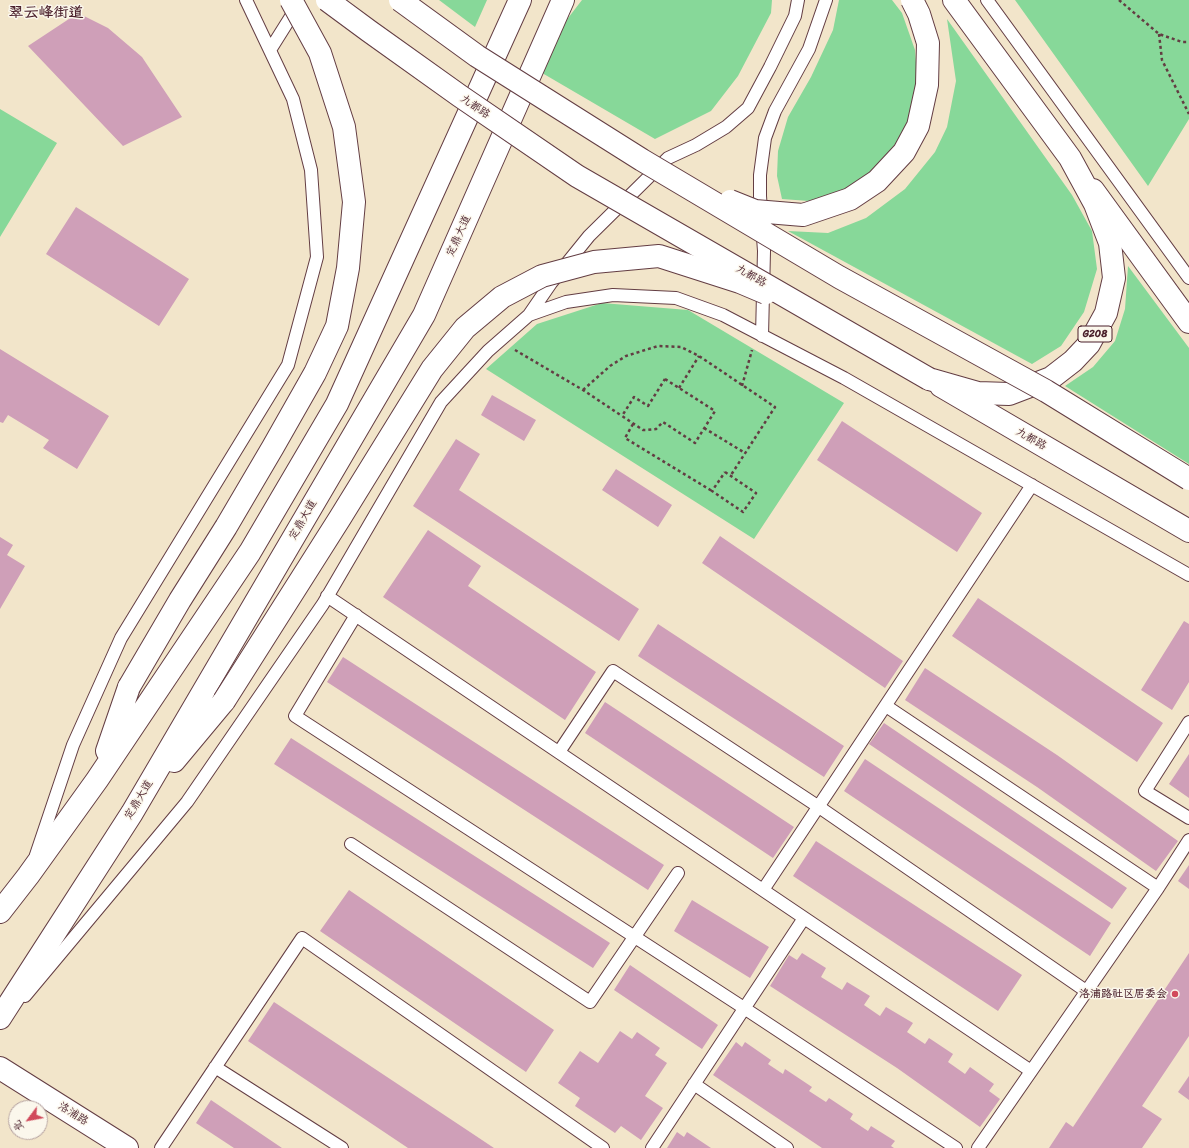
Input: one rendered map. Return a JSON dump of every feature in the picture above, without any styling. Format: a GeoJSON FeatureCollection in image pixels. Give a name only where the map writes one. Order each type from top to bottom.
{"type":"FeatureCollection","features":[{"type":"Feature","properties":{"kind":"main road"},"geometry":{"type":"LineString","coordinates":[[97,780],[129,687],[180,600],[274,447],[315,373],[337,326],[348,268],[354,202],[344,127],[320,53],[291,0]]}},
{"type":"Feature","properties":{"kind":"main road","name":"九都路"},"geometry":{"type":"LineString","coordinates":[[327,0],[460,96],[577,176],[821,316],[1189,531]]}},
{"type":"Feature","properties":{"kind":"main road"},"geometry":{"type":"LineString","coordinates":[[400,0],[477,56],[642,160],[838,277],[1046,391],[1189,479]]}},
{"type":"Feature","properties":{"kind":"main road","name":"定鼎大道"},"geometry":{"type":"LineString","coordinates":[[0,1018],[132,813],[424,315],[563,0]]}},
{"type":"Feature","properties":{"kind":"main road"},"geometry":{"type":"LineString","coordinates":[[552,25],[570,0]]}},
{"type":"Feature","properties":{"kind":"main road"},"geometry":{"type":"LineString","coordinates":[[642,160],[715,195],[756,211],[803,215],[850,199],[877,181],[904,152],[918,126],[927,85],[928,43],[919,14],[912,0]]}},
{"type":"Feature","properties":{"kind":"main road","name":"G208"},"geometry":{"type":"LineString","coordinates":[[929,380],[978,394],[1009,394],[1051,378],[1073,361],[1090,344],[1106,313],[1114,278],[1110,243],[1095,204],[1070,158],[954,0]]}},
{"type":"Feature","properties":{"kind":"main road"},"geometry":{"type":"LineString","coordinates":[[0,912],[28,876],[97,780],[250,552],[337,404],[520,1]]}},
{"type":"Feature","properties":{"kind":"main road"},"geometry":{"type":"LineString","coordinates":[[1070,158],[1189,322]]}},
{"type":"Feature","properties":{"kind":"main road"},"geometry":{"type":"LineString","coordinates":[[132,813],[224,701],[432,369],[465,328],[502,297],[542,276],[594,262],[659,256],[740,282],[821,316]]}},
{"type":"Feature","properties":{"kind":"main road","name":"洛浦路"},"geometry":{"type":"LineString","coordinates":[[0,1068],[126,1148]]}},
{"type":"Feature","properties":{"kind":"lane"},"geometry":{"type":"LineString","coordinates":[[28,876],[73,745],[121,638],[288,365],[317,257],[311,170],[294,99],[246,0]]}},
{"type":"Feature","properties":{"kind":"lane"},"geometry":{"type":"LineString","coordinates":[[270,50],[301,0]]}},
{"type":"Feature","properties":{"kind":"lane"},"geometry":{"type":"LineString","coordinates":[[0,1026],[186,802],[327,596],[441,402],[488,351],[529,315],[551,283],[589,236],[668,158],[696,145],[726,127],[748,108],[795,16],[798,0]]}},
{"type":"Feature","properties":{"kind":"lane"},"geometry":{"type":"LineString","coordinates":[[762,336],[764,251],[760,174],[765,138],[775,110],[809,49],[826,0]]}},
{"type":"Feature","properties":{"kind":"lane"},"geometry":{"type":"LineString","coordinates":[[987,0],[1189,278]]}},
{"type":"Feature","properties":{"kind":"lane"},"geometry":{"type":"LineString","coordinates":[[529,315],[566,302],[613,295],[676,298],[723,315],[844,378],[1189,575]]}},
{"type":"Feature","properties":{"kind":"lane"},"geometry":{"type":"LineString","coordinates":[[763,890],[1032,485]]}},
{"type":"Feature","properties":{"kind":"lane"},"geometry":{"type":"LineString","coordinates":[[327,596],[1031,1071]]}},
{"type":"Feature","properties":{"kind":"lane"},"geometry":{"type":"LineString","coordinates":[[356,615],[295,716],[744,1008],[956,1148]]}},
{"type":"Feature","properties":{"kind":"lane"},"geometry":{"type":"LineString","coordinates":[[559,752],[613,671],[819,807],[1086,991]]}},
{"type":"Feature","properties":{"kind":"lane"},"geometry":{"type":"LineString","coordinates":[[886,706],[1158,888]]}},
{"type":"Feature","properties":{"kind":"lane"},"geometry":{"type":"LineString","coordinates":[[1189,722],[1146,791],[1189,818]]}},
{"type":"Feature","properties":{"kind":"lane"},"geometry":{"type":"LineString","coordinates":[[978,1148],[1158,888],[1189,840]]}},
{"type":"Feature","properties":{"kind":"lane"},"geometry":{"type":"LineString","coordinates":[[351,844],[590,1002],[678,873]]}},
{"type":"Feature","properties":{"kind":"lane"},"geometry":{"type":"LineString","coordinates":[[652,1148],[804,918]]}},
{"type":"Feature","properties":{"kind":"lane"},"geometry":{"type":"LineString","coordinates":[[161,1148],[302,938],[603,1148]]}},
{"type":"Feature","properties":{"kind":"lane"},"geometry":{"type":"LineString","coordinates":[[215,1067],[342,1148]]}},
{"type":"Feature","properties":{"kind":"lane"},"geometry":{"type":"LineString","coordinates":[[694,1084],[787,1148]]}},
{"type":"Feature","properties":{"kind":"path"},"geometry":{"type":"LineString","coordinates":[[1119,0],[1159,34],[1182,42],[1189,42]]}},
{"type":"Feature","properties":{"kind":"path"},"geometry":{"type":"LineString","coordinates":[[1159,34],[1162,60],[1189,114]]}},
{"type":"Feature","properties":{"kind":"path"},"geometry":{"type":"LineString","coordinates":[[583,390],[610,366],[626,356],[658,346],[681,346],[699,356],[775,407],[731,475]]}},
{"type":"Feature","properties":{"kind":"path"},"geometry":{"type":"LineString","coordinates":[[742,386],[752,347]]}},
{"type":"Feature","properties":{"kind":"path"},"geometry":{"type":"LineString","coordinates":[[514,349],[583,390],[633,424],[643,430],[656,429],[663,422],[695,443],[715,410],[665,379],[648,406],[634,397],[622,416]]}},
{"type":"Feature","properties":{"kind":"path"},"geometry":{"type":"LineString","coordinates":[[679,388],[699,356]]}},
{"type":"Feature","properties":{"kind":"path"},"geometry":{"type":"LineString","coordinates":[[633,424],[625,438],[712,491],[743,512],[756,493],[725,472],[712,491]]}},
{"type":"Feature","properties":{"kind":"path"},"geometry":{"type":"LineString","coordinates":[[704,428],[745,454]]}},
{"type":"Feature","properties":{"kind":"green space"},"geometry":{"type":"Polygon","coordinates":[[[439,0],[487,0],[475,27],[439,0]]]}},
{"type":"Feature","properties":{"kind":"green space"},"geometry":{"type":"Polygon","coordinates":[[[582,0],[772,0],[771,13],[738,76],[711,111],[655,139],[537,70],[565,22],[582,0]]]}},
{"type":"Feature","properties":{"kind":"green space"},"geometry":{"type":"Polygon","coordinates":[[[839,0],[892,0],[902,13],[915,50],[918,86],[911,120],[896,149],[860,184],[834,195],[809,201],[782,199],[777,176],[778,151],[788,117],[811,77],[833,30],[839,0]]]}},
{"type":"Feature","properties":{"kind":"green space"},"geometry":{"type":"Polygon","coordinates":[[[1015,0],[1189,0],[1189,119],[1148,186],[1015,0]]]}},
{"type":"Feature","properties":{"kind":"green space"},"geometry":{"type":"Polygon","coordinates":[[[947,19],[1072,195],[1092,231],[1097,269],[1084,312],[1061,346],[1032,364],[788,231],[828,233],[866,218],[905,189],[935,152],[947,127],[956,81],[947,19]]]}},
{"type":"Feature","properties":{"kind":"green space"},"geometry":{"type":"Polygon","coordinates":[[[0,109],[57,143],[0,237],[0,109]]]}},
{"type":"Feature","properties":{"kind":"green space"},"geometry":{"type":"Polygon","coordinates":[[[1128,266],[1189,348],[1189,464],[1065,386],[1093,367],[1115,341],[1125,309],[1128,266]]]}},
{"type":"Feature","properties":{"kind":"green space"},"geometry":{"type":"Polygon","coordinates":[[[602,303],[688,310],[844,403],[754,539],[486,369],[537,324],[602,303]]]}},
{"type":"Feature","properties":{"kind":"building"},"geometry":{"type":"Polygon","coordinates":[[[78,13],[108,28],[142,57],[182,117],[123,146],[28,46],[78,13]]]}},
{"type":"Feature","properties":{"kind":"building"},"geometry":{"type":"Polygon","coordinates":[[[76,207],[189,279],[159,326],[46,254],[76,207]]]}},
{"type":"Feature","properties":{"kind":"building"},"geometry":{"type":"Polygon","coordinates":[[[0,349],[109,416],[77,469],[43,448],[49,440],[8,415],[3,423],[0,422],[0,349]]]}},
{"type":"Feature","properties":{"kind":"building"},"geometry":{"type":"Polygon","coordinates":[[[492,395],[536,420],[524,441],[481,415],[492,395]]]}},
{"type":"Feature","properties":{"kind":"building"},"geometry":{"type":"Polygon","coordinates":[[[842,421],[982,513],[957,552],[817,460],[842,421]]]}},
{"type":"Feature","properties":{"kind":"building"},"geometry":{"type":"Polygon","coordinates":[[[456,439],[480,454],[459,490],[639,609],[619,641],[413,506],[456,439]]]}},
{"type":"Feature","properties":{"kind":"building"},"geometry":{"type":"Polygon","coordinates":[[[616,469],[672,505],[658,527],[602,490],[616,469]]]}},
{"type":"Feature","properties":{"kind":"building"},"geometry":{"type":"Polygon","coordinates":[[[428,530],[481,566],[468,586],[596,672],[565,720],[383,597],[428,530]]]}},
{"type":"Feature","properties":{"kind":"building"},"geometry":{"type":"Polygon","coordinates":[[[720,536],[903,661],[885,688],[702,563],[720,536]]]}},
{"type":"Feature","properties":{"kind":"building"},"geometry":{"type":"Polygon","coordinates":[[[0,537],[13,545],[7,555],[25,566],[0,609],[0,537]]]}},
{"type":"Feature","properties":{"kind":"building"},"geometry":{"type":"Polygon","coordinates":[[[978,598],[1163,723],[1137,762],[952,636],[978,598]]]}},
{"type":"Feature","properties":{"kind":"building"},"geometry":{"type":"Polygon","coordinates":[[[1184,621],[1189,624],[1189,682],[1172,710],[1141,690],[1184,621]]]}},
{"type":"Feature","properties":{"kind":"building"},"geometry":{"type":"Polygon","coordinates":[[[658,624],[844,746],[824,777],[638,656],[658,624]]]}},
{"type":"Feature","properties":{"kind":"building"},"geometry":{"type":"Polygon","coordinates":[[[343,657],[664,865],[648,890],[327,682],[343,657]]]}},
{"type":"Feature","properties":{"kind":"building"},"geometry":{"type":"Polygon","coordinates":[[[925,668],[1057,755],[1178,841],[1156,871],[1037,787],[905,700],[925,668]]]}},
{"type":"Feature","properties":{"kind":"building"},"geometry":{"type":"Polygon","coordinates":[[[605,702],[794,827],[773,858],[585,733],[605,702]]]}},
{"type":"Feature","properties":{"kind":"building"},"geometry":{"type":"Polygon","coordinates":[[[884,723],[1127,888],[1112,909],[869,744],[884,723]]]}},
{"type":"Feature","properties":{"kind":"building"},"geometry":{"type":"Polygon","coordinates":[[[291,738],[610,943],[593,968],[274,764],[291,738]]]}},
{"type":"Feature","properties":{"kind":"building"},"geometry":{"type":"Polygon","coordinates":[[[1189,754],[1189,798],[1169,784],[1189,754]]]}},
{"type":"Feature","properties":{"kind":"building"},"geometry":{"type":"Polygon","coordinates":[[[865,759],[1111,923],[1090,956],[844,791],[865,759]]]}},
{"type":"Feature","properties":{"kind":"building"},"geometry":{"type":"Polygon","coordinates":[[[816,841],[1022,975],[998,1011],[793,876],[816,841]]]}},
{"type":"Feature","properties":{"kind":"building"},"geometry":{"type":"Polygon","coordinates":[[[1189,865],[1189,889],[1178,881],[1189,865]]]}},
{"type":"Feature","properties":{"kind":"building"},"geometry":{"type":"Polygon","coordinates":[[[349,890],[554,1030],[526,1072],[320,931],[349,890]]]}},
{"type":"Feature","properties":{"kind":"building"},"geometry":{"type":"Polygon","coordinates":[[[692,900],[769,947],[750,978],[674,931],[692,900]]]}},
{"type":"Feature","properties":{"kind":"building"},"geometry":{"type":"Polygon","coordinates":[[[802,953],[826,968],[821,977],[842,990],[847,982],[870,996],[864,1005],[880,1016],[886,1007],[913,1023],[907,1032],[925,1044],[929,1038],[953,1054],[948,1062],[965,1074],[970,1067],[994,1084],[989,1091],[1000,1099],[980,1127],[897,1068],[770,986],[789,955],[797,960],[802,953]]]}},
{"type":"Feature","properties":{"kind":"building"},"geometry":{"type":"Polygon","coordinates":[[[1189,953],[1189,1036],[1142,1106],[1162,1119],[1142,1148],[1049,1148],[1066,1122],[1073,1127],[1189,953]]]}},
{"type":"Feature","properties":{"kind":"building"},"geometry":{"type":"Polygon","coordinates":[[[630,965],[718,1025],[702,1049],[614,990],[630,965]]]}},
{"type":"Feature","properties":{"kind":"building"},"geometry":{"type":"Polygon","coordinates":[[[274,1002],[494,1148],[408,1148],[248,1041],[274,1002]]]}},
{"type":"Feature","properties":{"kind":"building"},"geometry":{"type":"Polygon","coordinates":[[[620,1031],[632,1039],[637,1032],[660,1048],[655,1055],[667,1063],[645,1096],[663,1108],[641,1140],[621,1126],[615,1133],[575,1106],[580,1098],[558,1083],[580,1051],[598,1063],[620,1031]]]}},
{"type":"Feature","properties":{"kind":"building"},"geometry":{"type":"Polygon","coordinates":[[[736,1042],[742,1047],[745,1042],[771,1060],[768,1064],[783,1074],[785,1069],[812,1087],[809,1091],[826,1102],[829,1098],[853,1114],[850,1119],[868,1131],[871,1126],[895,1141],[891,1146],[894,1148],[822,1148],[713,1075],[736,1042]]]}},
{"type":"Feature","properties":{"kind":"building"},"geometry":{"type":"Polygon","coordinates":[[[1189,1076],[1189,1100],[1178,1092],[1189,1076]]]}},
{"type":"Feature","properties":{"kind":"building"},"geometry":{"type":"Polygon","coordinates":[[[211,1100],[282,1148],[234,1148],[196,1123],[211,1100]]]}},
{"type":"Feature","properties":{"kind":"building"},"geometry":{"type":"Polygon","coordinates":[[[677,1132],[684,1137],[687,1132],[711,1148],[667,1148],[677,1132]]]}},
{"type":"Feature","properties":{"kind":"place","name":"洛浦路社区居委会"},"geometry":{"type":"Point","coordinates":[1175,994]}},
{"type":"Feature","properties":{"kind":"district","name":"翠云峰街道"},"geometry":{"type":"Point","coordinates":[46,13]}}]}
